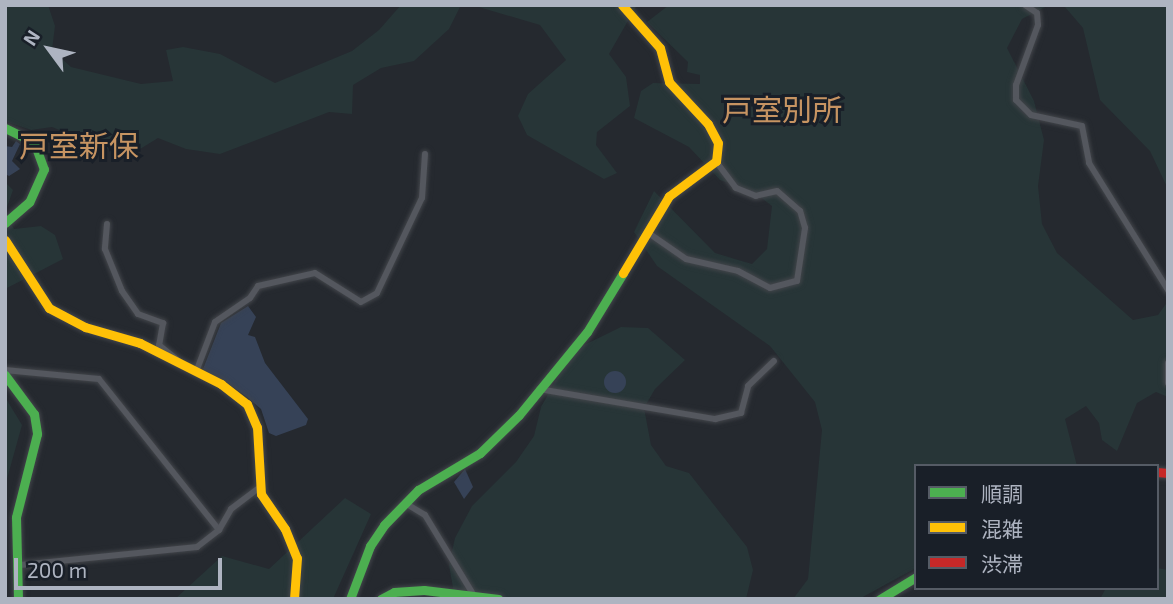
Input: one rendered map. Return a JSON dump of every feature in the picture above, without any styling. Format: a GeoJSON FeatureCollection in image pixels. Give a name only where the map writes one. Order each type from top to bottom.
{"type":"FeatureCollection","features":[{"type":"Feature","properties":{"kind":"street"},"geometry":{"type":"LineString","coordinates":[[622,5],[660,48],[669,82],[708,124],[718,143],[716,161],[736,188],[756,196],[777,191],[800,211],[805,228],[797,281],[770,288],[738,271],[686,259],[647,232]]}},
{"type":"Feature","properties":{"kind":"street"},"geometry":{"type":"LineString","coordinates":[[1025,5],[1037,13],[1038,25],[1016,85],[1016,100],[1031,115],[1082,126],[1089,163],[1168,290]]}},
{"type":"Feature","properties":{"kind":"street"},"geometry":{"type":"LineString","coordinates":[[5,128],[33,142],[41,151],[44,169],[29,202],[5,223]]}},
{"type":"Feature","properties":{"kind":"street"},"geometry":{"type":"LineString","coordinates":[[195,374],[215,322],[250,298],[258,286],[315,273],[361,302],[377,293],[422,198],[425,154]]}},
{"type":"Feature","properties":{"kind":"street"},"geometry":{"type":"LineString","coordinates":[[350,599],[370,546],[405,503],[428,482],[480,453],[519,415],[587,332],[669,196],[716,161]]}},
{"type":"Feature","properties":{"kind":"street"},"geometry":{"type":"LineString","coordinates":[[107,224],[105,249],[122,291],[138,314],[163,323],[159,345],[178,357],[183,368]]}},
{"type":"Feature","properties":{"kind":"street"},"geometry":{"type":"LineString","coordinates":[[5,240],[49,308],[85,327],[140,343],[241,397],[253,414],[259,488],[294,545],[294,599]]}},
{"type":"Feature","properties":{"kind":"street"},"geometry":{"type":"LineString","coordinates":[[538,389],[715,418],[741,413],[748,386],[774,361]]}},
{"type":"Feature","properties":{"kind":"street"},"geometry":{"type":"LineString","coordinates":[[1168,363],[1168,383]]}},
{"type":"Feature","properties":{"kind":"street"},"geometry":{"type":"LineString","coordinates":[[5,373],[99,379],[219,530]]}},
{"type":"Feature","properties":{"kind":"street"},"geometry":{"type":"LineString","coordinates":[[5,373],[34,414],[37,434],[19,494],[18,599]]}},
{"type":"Feature","properties":{"kind":"street"},"geometry":{"type":"LineString","coordinates":[[20,565],[197,547],[219,530],[231,509],[259,488]]}},
{"type":"Feature","properties":{"kind":"street"},"geometry":{"type":"LineString","coordinates":[[405,503],[425,515],[473,594]]}},
{"type":"Feature","properties":{"kind":"street"},"geometry":{"type":"LineString","coordinates":[[880,599],[914,578]]}},
{"type":"Feature","properties":{"kind":"street"},"geometry":{"type":"LineString","coordinates":[[381,599],[394,592],[424,590],[498,599]]}},
{"type":"Feature","properties":{"kind":"shaded area"},"geometry":{"type":"Polygon","coordinates":[[[5,5],[48,5],[55,26],[52,50],[71,67],[141,84],[173,81],[166,50],[183,47],[220,54],[275,83],[352,51],[379,30],[401,5],[461,5],[449,29],[414,61],[381,68],[353,85],[352,114],[329,112],[220,154],[186,149],[158,138],[127,157],[52,127],[31,130],[5,121],[5,5]]]}},
{"type":"Feature","properties":{"kind":"shaded area"},"geometry":{"type":"Polygon","coordinates":[[[472,5],[637,5],[609,54],[626,77],[630,106],[597,132],[596,145],[617,173],[604,179],[527,135],[518,116],[528,94],[566,60],[540,25],[472,5]]]}},
{"type":"Feature","properties":{"kind":"shaded area"},"geometry":{"type":"Polygon","coordinates":[[[669,5],[1049,5],[1022,19],[1007,48],[1034,101],[1044,140],[1038,186],[1042,224],[1057,253],[1133,320],[1158,315],[1168,301],[1168,397],[1156,392],[1137,403],[1117,451],[1102,440],[1099,423],[1086,406],[1065,419],[1076,464],[914,464],[914,569],[859,599],[793,599],[808,579],[822,430],[815,402],[770,346],[657,266],[634,232],[654,191],[715,253],[752,264],[767,249],[772,206],[754,192],[720,180],[689,147],[634,118],[641,91],[653,83],[700,84],[700,75],[687,72],[688,62],[647,22],[669,5]]]}},
{"type":"Feature","properties":{"kind":"shaded area"},"geometry":{"type":"Polygon","coordinates":[[[1052,5],[1168,5],[1168,189],[1150,151],[1100,100],[1083,28],[1065,7],[1052,5]]]}},
{"type":"Feature","properties":{"kind":"shaded area"},"geometry":{"type":"Polygon","coordinates":[[[5,182],[13,190],[5,213],[5,182]]]}},
{"type":"Feature","properties":{"kind":"shaded area"},"geometry":{"type":"Polygon","coordinates":[[[5,213],[14,229],[41,226],[55,235],[63,259],[5,289],[5,213]]]}},
{"type":"Feature","properties":{"kind":"shaded area"},"geometry":{"type":"Polygon","coordinates":[[[621,327],[648,328],[685,360],[655,389],[644,408],[651,445],[666,466],[689,473],[747,547],[753,570],[746,599],[455,599],[449,565],[455,538],[472,506],[516,462],[534,436],[541,407],[572,351],[621,327]]]}},
{"type":"Feature","properties":{"kind":"shaded area"},"geometry":{"type":"Polygon","coordinates":[[[5,397],[22,425],[5,486],[5,397]]]}},
{"type":"Feature","properties":{"kind":"shaded area"},"geometry":{"type":"Polygon","coordinates":[[[345,498],[371,514],[333,599],[175,599],[222,556],[269,569],[345,498]]]}},
{"type":"Feature","properties":{"kind":"shaded area"},"geometry":{"type":"Polygon","coordinates":[[[1159,568],[1168,570],[1168,599],[1100,599],[1105,590],[1159,590],[1159,568]]]}},
{"type":"Feature","properties":{"kind":"water"},"geometry":{"type":"Polygon","coordinates":[[[16,141],[20,144],[12,161],[20,169],[9,176],[5,174],[5,146],[12,147],[16,141]]]}},
{"type":"Feature","properties":{"kind":"water"},"geometry":{"type":"Polygon","coordinates":[[[248,306],[256,317],[248,335],[255,337],[265,363],[308,419],[306,425],[276,436],[269,433],[261,409],[247,397],[226,382],[201,374],[221,323],[248,306]]]}},
{"type":"Feature","properties":{"kind":"water"},"geometry":{"type":"Polygon","coordinates":[[[615,371],[625,378],[626,382],[619,392],[615,393],[605,386],[604,382],[611,372],[615,371]]]}},
{"type":"Feature","properties":{"kind":"water"},"geometry":{"type":"Polygon","coordinates":[[[465,469],[473,487],[464,499],[454,482],[465,469]]]}},
{"type":"Feature","properties":{"kind":"traffic: fast"},"geometry":{"type":"LineString","coordinates":[[5,128],[34,142],[44,169],[29,202],[5,223]]}},
{"type":"Feature","properties":{"kind":"traffic: fast"},"geometry":{"type":"LineString","coordinates":[[350,599],[370,546],[384,525],[418,490],[480,453],[519,415],[587,332],[623,273]]}},
{"type":"Feature","properties":{"kind":"traffic: fast"},"geometry":{"type":"LineString","coordinates":[[5,375],[34,414],[37,434],[16,517],[18,599]]}},
{"type":"Feature","properties":{"kind":"traffic: fast"},"geometry":{"type":"LineString","coordinates":[[880,599],[914,578]]}},
{"type":"Feature","properties":{"kind":"traffic: fast"},"geometry":{"type":"LineString","coordinates":[[381,599],[394,592],[424,590],[498,599]]}},
{"type":"Feature","properties":{"kind":"traffic: slow"},"geometry":{"type":"LineString","coordinates":[[622,5],[660,48],[669,82],[708,124],[718,143],[716,161],[669,196],[623,273]]}},
{"type":"Feature","properties":{"kind":"traffic: slow"},"geometry":{"type":"LineString","coordinates":[[5,240],[49,308],[85,327],[140,343],[221,384],[247,404],[257,427],[261,494],[285,529],[297,558],[294,599]]}},
{"type":"Feature","properties":{"kind":"traffic: jam"},"geometry":{"type":"LineString","coordinates":[[1159,472],[1168,473]]}},
{"type":"Feature","properties":{"kind":"district","name":"戸室別所"},"geometry":{"type":"Point","coordinates":[782,109]}},
{"type":"Feature","properties":{"kind":"district","name":"戸室新保"},"geometry":{"type":"Point","coordinates":[79,145]}}]}
